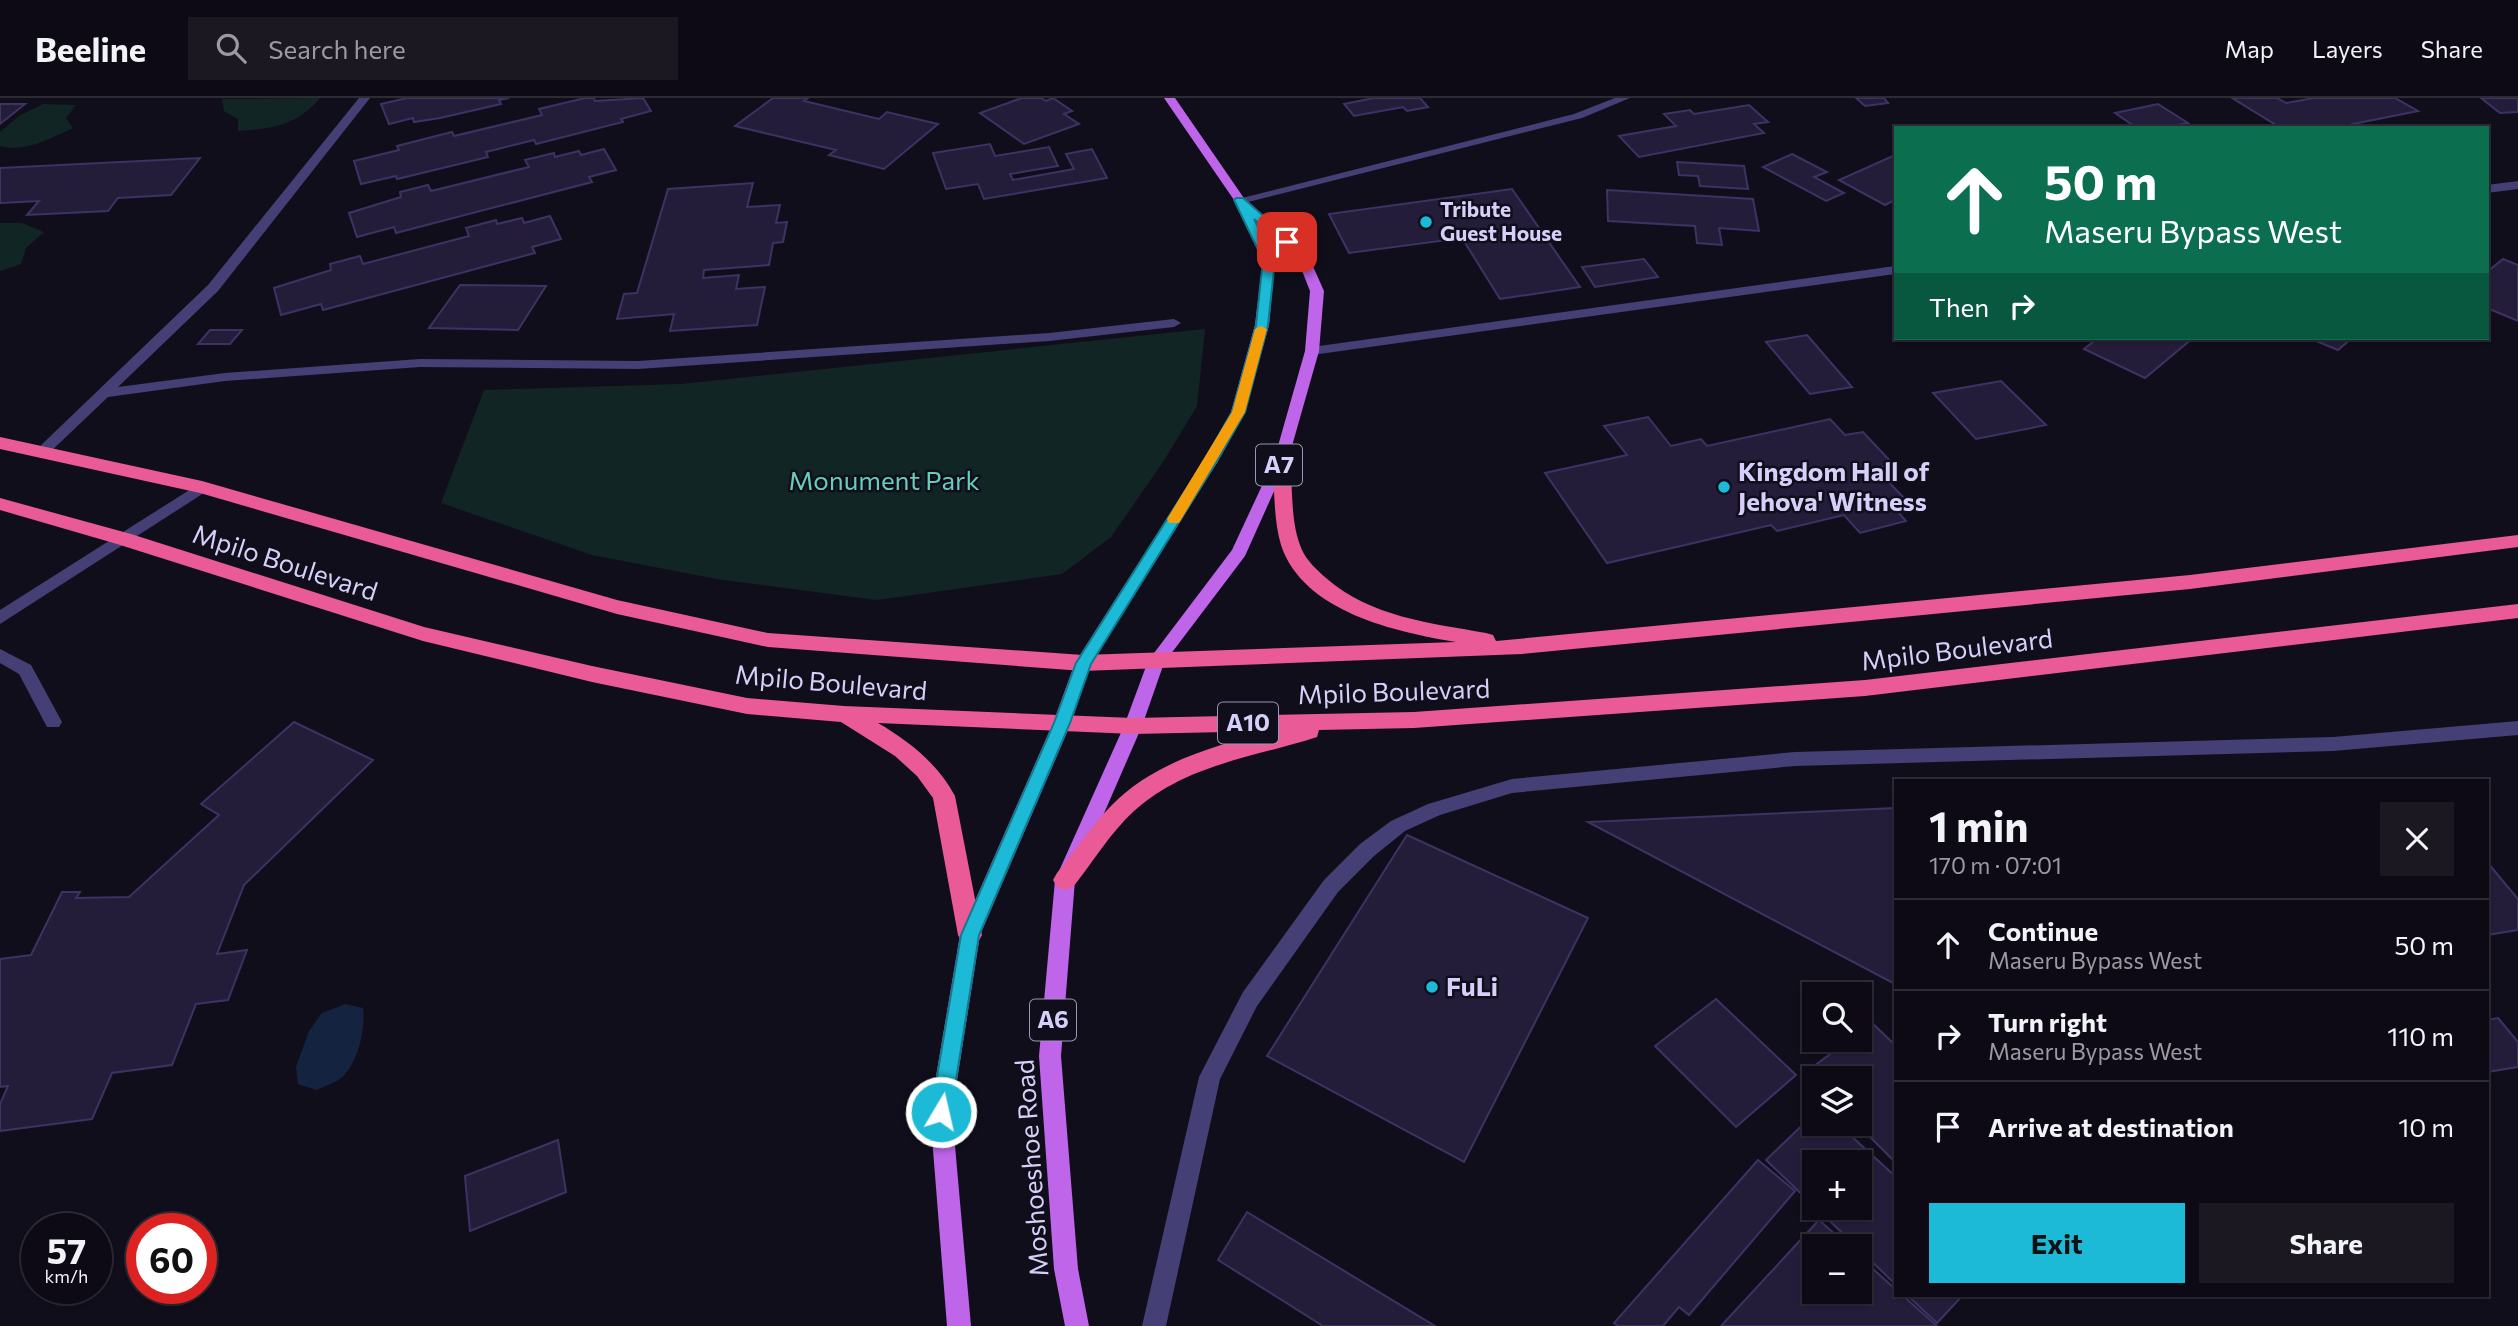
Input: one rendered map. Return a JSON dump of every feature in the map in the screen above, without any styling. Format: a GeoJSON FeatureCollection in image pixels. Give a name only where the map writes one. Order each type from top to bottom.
{"type":"FeatureCollection","features":[{"type":"Feature","properties":{"kind":"highway","name":"Mpilo Boulevard"},"geometry":{"type":"LineString","coordinates":[[0,443],[202,487],[617,607],[768,640],[1083,663],[1522,647],[2190,582],[2518,541]]}},
{"type":"Feature","properties":{"kind":"highway"},"geometry":{"type":"LineString","coordinates":[[1281,460],[1290,544],[1304,567],[1342,603],[1376,619],[1522,647]]}},
{"type":"Feature","properties":{"kind":"highway","name":"Mpilo Boulevard"},"geometry":{"type":"LineString","coordinates":[[0,504],[124,539],[449,640],[592,674],[747,706],[844,714],[1133,726],[1414,720],[1865,688],[2518,611]]}},
{"type":"Feature","properties":{"kind":"highway"},"geometry":{"type":"LineString","coordinates":[[844,714],[910,754],[944,796],[970,935]]}},
{"type":"Feature","properties":{"kind":"highway"},"geometry":{"type":"LineString","coordinates":[[1065,880],[1119,812],[1170,774],[1246,746],[1352,721]]}},
{"type":"Feature","properties":{"kind":"main road","name":"A7"},"geometry":{"type":"LineString","coordinates":[[1062,723],[1083,663],[1211,461],[1238,412],[1262,325],[1269,260],[1240,200],[1169,98]]}},
{"type":"Feature","properties":{"kind":"main road","name":"A7"},"geometry":{"type":"LineString","coordinates":[[1133,726],[1156,661],[1239,552],[1281,460],[1312,351],[1317,291],[1303,256],[1240,200]]}},
{"type":"Feature","properties":{"kind":"main road"},"geometry":{"type":"LineString","coordinates":[[959,1326],[941,1112],[970,935],[1062,723]]}},
{"type":"Feature","properties":{"kind":"main road","name":"Moshoeshoe Road"},"geometry":{"type":"LineString","coordinates":[[1077,1326],[1066,1269],[1050,1056],[1065,880],[1133,726]]}},
{"type":"Feature","properties":{"kind":"street"},"geometry":{"type":"LineString","coordinates":[[42,452],[213,288],[365,98]]}},
{"type":"Feature","properties":{"kind":"street"},"geometry":{"type":"LineString","coordinates":[[1240,200],[1578,116],[1625,98]]}},
{"type":"Feature","properties":{"kind":"street"},"geometry":{"type":"LineString","coordinates":[[2489,189],[2518,185]]}},
{"type":"Feature","properties":{"kind":"street"},"geometry":{"type":"LineString","coordinates":[[1312,351],[1894,270]]}},
{"type":"Feature","properties":{"kind":"street"},"geometry":{"type":"LineString","coordinates":[[103,393],[225,377],[406,364],[638,365],[1049,337],[1174,323]]}},
{"type":"Feature","properties":{"kind":"street"},"geometry":{"type":"LineString","coordinates":[[0,618],[202,487]]}},
{"type":"Feature","properties":{"kind":"street"},"geometry":{"type":"LineString","coordinates":[[0,655],[25,670],[53,722]]}},
{"type":"Feature","properties":{"kind":"street"},"geometry":{"type":"LineString","coordinates":[[1154,1326],[1210,1077],[1250,999],[1331,886],[1367,850],[1398,826],[1435,810],[1512,786],[1795,759],[2333,744],[2518,728]]}},
{"type":"Feature","properties":{"kind":"green space"},"geometry":{"type":"Polygon","coordinates":[[[320,98],[293,120],[262,129],[238,131],[238,119],[224,111],[222,99],[320,98]]]}},
{"type":"Feature","properties":{"kind":"green space"},"geometry":{"type":"Polygon","coordinates":[[[43,104],[76,105],[66,118],[73,128],[28,146],[0,146],[0,132],[19,116],[43,104]]]}},
{"type":"Feature","properties":{"kind":"green space"},"geometry":{"type":"Polygon","coordinates":[[[0,223],[22,223],[44,232],[26,248],[21,264],[0,271],[0,223]]]}},
{"type":"Feature","properties":{"kind":"green space","name":"Monument Park"},"geometry":{"type":"Polygon","coordinates":[[[1205,329],[1197,406],[1163,462],[1111,537],[1062,574],[877,600],[717,579],[592,555],[441,503],[484,390],[681,384],[1205,329]]]}},
{"type":"Feature","properties":{"kind":"water"},"geometry":{"type":"Polygon","coordinates":[[[345,1004],[363,1008],[364,1017],[359,1048],[350,1067],[337,1081],[316,1090],[298,1084],[296,1067],[309,1031],[322,1013],[345,1004]]]}},
{"type":"Feature","properties":{"kind":"building"},"geometry":{"type":"Polygon","coordinates":[[[407,98],[509,98],[499,100],[501,104],[440,118],[414,122],[413,118],[389,124],[381,104],[407,98]]]}},
{"type":"Feature","properties":{"kind":"building"},"geometry":{"type":"Polygon","coordinates":[[[594,98],[595,101],[643,98],[651,111],[621,119],[623,122],[536,144],[534,140],[486,152],[488,157],[397,179],[396,176],[361,184],[354,161],[399,150],[397,146],[452,132],[454,136],[542,115],[539,109],[594,98]]]}},
{"type":"Feature","properties":{"kind":"building"},"geometry":{"type":"Polygon","coordinates":[[[773,98],[808,98],[804,101],[879,119],[887,112],[938,124],[884,169],[829,155],[836,150],[735,126],[773,98]]]}},
{"type":"Feature","properties":{"kind":"building"},"geometry":{"type":"Polygon","coordinates":[[[1022,98],[1041,98],[1046,101],[1053,98],[1072,111],[1064,114],[1079,124],[1024,144],[980,113],[1022,98]]]}},
{"type":"Feature","properties":{"kind":"building"},"geometry":{"type":"Polygon","coordinates":[[[1374,98],[1420,98],[1428,107],[1407,111],[1403,107],[1354,116],[1344,104],[1374,98]]]}},
{"type":"Feature","properties":{"kind":"building"},"geometry":{"type":"Polygon","coordinates":[[[1856,98],[1884,98],[1888,103],[1865,106],[1856,98]]]}},
{"type":"Feature","properties":{"kind":"building"},"geometry":{"type":"Polygon","coordinates":[[[2232,98],[2277,98],[2286,103],[2314,98],[2395,98],[2418,111],[2353,124],[2356,126],[2278,126],[2232,98]]]}},
{"type":"Feature","properties":{"kind":"building"},"geometry":{"type":"Polygon","coordinates":[[[2481,98],[2518,98],[2518,112],[2500,113],[2481,98]]]}},
{"type":"Feature","properties":{"kind":"building"},"geometry":{"type":"Polygon","coordinates":[[[0,104],[25,104],[0,124],[0,104]]]}},
{"type":"Feature","properties":{"kind":"building"},"geometry":{"type":"Polygon","coordinates":[[[2158,104],[2188,123],[2174,126],[2134,126],[2115,113],[2158,104]]]}},
{"type":"Feature","properties":{"kind":"building"},"geometry":{"type":"Polygon","coordinates":[[[1749,105],[1768,122],[1754,124],[1764,133],[1639,157],[1619,136],[1676,126],[1664,114],[1690,110],[1694,114],[1749,105]]]}},
{"type":"Feature","properties":{"kind":"building"},"geometry":{"type":"Polygon","coordinates":[[[990,144],[995,156],[1049,147],[1058,166],[1010,174],[1013,180],[1074,169],[1066,154],[1092,149],[1107,178],[984,199],[978,184],[946,189],[933,153],[990,144]]]}},
{"type":"Feature","properties":{"kind":"building"},"geometry":{"type":"Polygon","coordinates":[[[604,149],[616,170],[589,177],[592,182],[396,233],[394,227],[357,237],[349,213],[401,197],[400,192],[428,185],[431,191],[529,167],[525,160],[554,153],[555,157],[579,151],[581,155],[604,149]]]}},
{"type":"Feature","properties":{"kind":"building"},"geometry":{"type":"Polygon","coordinates":[[[1792,154],[1827,172],[1814,177],[1844,193],[1826,201],[1763,167],[1792,154]]]}},
{"type":"Feature","properties":{"kind":"building"},"geometry":{"type":"Polygon","coordinates":[[[1894,155],[1894,200],[1885,205],[1839,180],[1894,155]]]}},
{"type":"Feature","properties":{"kind":"building"},"geometry":{"type":"Polygon","coordinates":[[[200,158],[171,195],[118,198],[108,211],[27,215],[39,201],[0,203],[0,168],[200,158]]]}},
{"type":"Feature","properties":{"kind":"building"},"geometry":{"type":"Polygon","coordinates":[[[1677,162],[1744,166],[1748,189],[1700,186],[1698,176],[1679,175],[1677,162]]]}},
{"type":"Feature","properties":{"kind":"building"},"geometry":{"type":"Polygon","coordinates":[[[753,183],[747,207],[780,205],[776,223],[787,222],[783,242],[773,243],[769,265],[704,270],[703,278],[739,275],[736,289],[765,287],[757,325],[670,331],[674,314],[617,319],[624,294],[637,293],[668,189],[753,183]]]}},
{"type":"Feature","properties":{"kind":"building"},"geometry":{"type":"Polygon","coordinates":[[[1512,189],[1580,287],[1500,299],[1462,238],[1349,253],[1329,214],[1512,189]]]}},
{"type":"Feature","properties":{"kind":"building"},"geometry":{"type":"Polygon","coordinates":[[[1607,190],[1753,199],[1759,231],[1719,228],[1722,245],[1697,243],[1695,226],[1608,221],[1607,190]]]}},
{"type":"Feature","properties":{"kind":"building"},"geometry":{"type":"Polygon","coordinates":[[[550,216],[561,239],[532,247],[535,253],[323,310],[321,304],[281,315],[274,288],[331,270],[330,264],[360,256],[363,264],[469,236],[466,228],[496,220],[497,224],[522,218],[524,223],[550,216]]]}},
{"type":"Feature","properties":{"kind":"building"},"geometry":{"type":"Polygon","coordinates":[[[1644,259],[1658,277],[1595,287],[1582,267],[1644,259]]]}},
{"type":"Feature","properties":{"kind":"building"},"geometry":{"type":"Polygon","coordinates":[[[2503,259],[2518,265],[2518,321],[2489,309],[2489,270],[2503,259]]]}},
{"type":"Feature","properties":{"kind":"building"},"geometry":{"type":"Polygon","coordinates":[[[460,285],[546,286],[518,330],[429,328],[460,285]]]}},
{"type":"Feature","properties":{"kind":"building"},"geometry":{"type":"Polygon","coordinates":[[[210,330],[242,330],[230,344],[198,344],[210,330]]]}},
{"type":"Feature","properties":{"kind":"building"},"geometry":{"type":"Polygon","coordinates":[[[1807,335],[1852,387],[1810,394],[1766,342],[1807,335]]]}},
{"type":"Feature","properties":{"kind":"building"},"geometry":{"type":"Polygon","coordinates":[[[2095,340],[2191,340],[2145,378],[2084,349],[2095,340]]]}},
{"type":"Feature","properties":{"kind":"building"},"geometry":{"type":"Polygon","coordinates":[[[2314,340],[2350,340],[2338,350],[2314,340]]]}},
{"type":"Feature","properties":{"kind":"building"},"geometry":{"type":"Polygon","coordinates":[[[2001,381],[2046,425],[1976,439],[1933,393],[2001,381]]]}},
{"type":"Feature","properties":{"kind":"building","name":"Kingdom Hall of Jehova' Witness"},"geometry":{"type":"Polygon","coordinates":[[[1648,417],[1671,446],[1701,439],[1707,446],[1830,419],[1845,435],[1863,432],[1893,464],[1876,469],[1906,500],[1891,504],[1906,521],[1860,533],[1844,515],[1777,531],[1771,525],[1607,563],[1545,473],[1627,455],[1604,426],[1648,417]]]}},
{"type":"Feature","properties":{"kind":"building"},"geometry":{"type":"Polygon","coordinates":[[[294,722],[373,760],[244,885],[217,954],[247,950],[228,1000],[196,1004],[172,1065],[112,1073],[92,1119],[0,1131],[0,1104],[8,1086],[0,1087],[0,959],[31,955],[62,892],[80,892],[76,898],[129,897],[219,815],[201,804],[294,722]]]}},
{"type":"Feature","properties":{"kind":"building"},"geometry":{"type":"Polygon","coordinates":[[[1894,808],[1894,983],[1588,822],[1894,808]]]}},
{"type":"Feature","properties":{"kind":"building","name":"FuLi"},"geometry":{"type":"Polygon","coordinates":[[[1407,835],[1588,918],[1464,1162],[1267,1056],[1407,835]]]}},
{"type":"Feature","properties":{"kind":"building"},"geometry":{"type":"Polygon","coordinates":[[[2489,864],[2518,899],[2518,930],[2489,935],[2489,864]]]}},
{"type":"Feature","properties":{"kind":"building"},"geometry":{"type":"Polygon","coordinates":[[[1716,999],[1796,1075],[1736,1127],[1655,1046],[1716,999]]]}},
{"type":"Feature","properties":{"kind":"building"},"geometry":{"type":"Polygon","coordinates":[[[2498,1018],[2518,1042],[2518,1067],[2489,1072],[2489,1020],[2498,1018]]]}},
{"type":"Feature","properties":{"kind":"building"},"geometry":{"type":"Polygon","coordinates":[[[1872,1023],[1894,1044],[1894,1161],[1869,1136],[1872,1136],[1872,1066],[1814,1066],[1833,1052],[1872,1052],[1872,1023]]]}},
{"type":"Feature","properties":{"kind":"building"},"geometry":{"type":"Polygon","coordinates":[[[1802,1125],[1802,1136],[1851,1136],[1866,1150],[1802,1150],[1802,1195],[1766,1160],[1802,1125]]]}},
{"type":"Feature","properties":{"kind":"building"},"geometry":{"type":"Polygon","coordinates":[[[558,1140],[566,1192],[470,1231],[465,1176],[558,1140]]]}},
{"type":"Feature","properties":{"kind":"building"},"geometry":{"type":"Polygon","coordinates":[[[1872,1155],[1894,1175],[1894,1283],[1872,1262],[1872,1234],[1843,1234],[1829,1220],[1872,1220],[1872,1155]]]}},
{"type":"Feature","properties":{"kind":"building"},"geometry":{"type":"Polygon","coordinates":[[[1758,1160],[1795,1191],[1689,1315],[1679,1307],[1663,1326],[1618,1326],[1614,1323],[1758,1160]]]}},
{"type":"Feature","properties":{"kind":"building"},"geometry":{"type":"Polygon","coordinates":[[[1247,1212],[1435,1326],[1323,1326],[1218,1260],[1247,1212]]]}},
{"type":"Feature","properties":{"kind":"building"},"geometry":{"type":"Polygon","coordinates":[[[1819,1220],[1835,1234],[1806,1234],[1819,1220]]]}},
{"type":"Feature","properties":{"kind":"building"},"geometry":{"type":"Polygon","coordinates":[[[1802,1238],[1802,1304],[1872,1304],[1872,1268],[1894,1288],[1894,1297],[1904,1297],[1937,1326],[1721,1326],[1802,1238]]]}},
{"type":"Feature","properties":{"kind":"building"},"geometry":{"type":"Polygon","coordinates":[[[1909,1297],[1961,1297],[1937,1323],[1909,1297]]]}},
{"type":"Feature","properties":{"kind":"slow traffic"},"geometry":{"type":"LineString","coordinates":[[1174,519],[1238,412],[1261,329]]}},
{"type":"Feature","properties":{"kind":"place","name":"Tribute Guest House"},"geometry":{"type":"Point","coordinates":[1426,222]}},
{"type":"Feature","properties":{"kind":"place","name":"Kingdom Hall of Jehova' Witness"},"geometry":{"type":"Point","coordinates":[1724,487]}},
{"type":"Feature","properties":{"kind":"place","name":"FuLi"},"geometry":{"type":"Point","coordinates":[1432,987]}},
{"type":"Feature","properties":{"kind":"route"},"geometry":{"type":"LineString","coordinates":[[941,1112],[970,935],[1062,723],[1083,663],[1211,461],[1238,412],[1262,325],[1269,260],[1240,200],[1287,242]]}}]}
